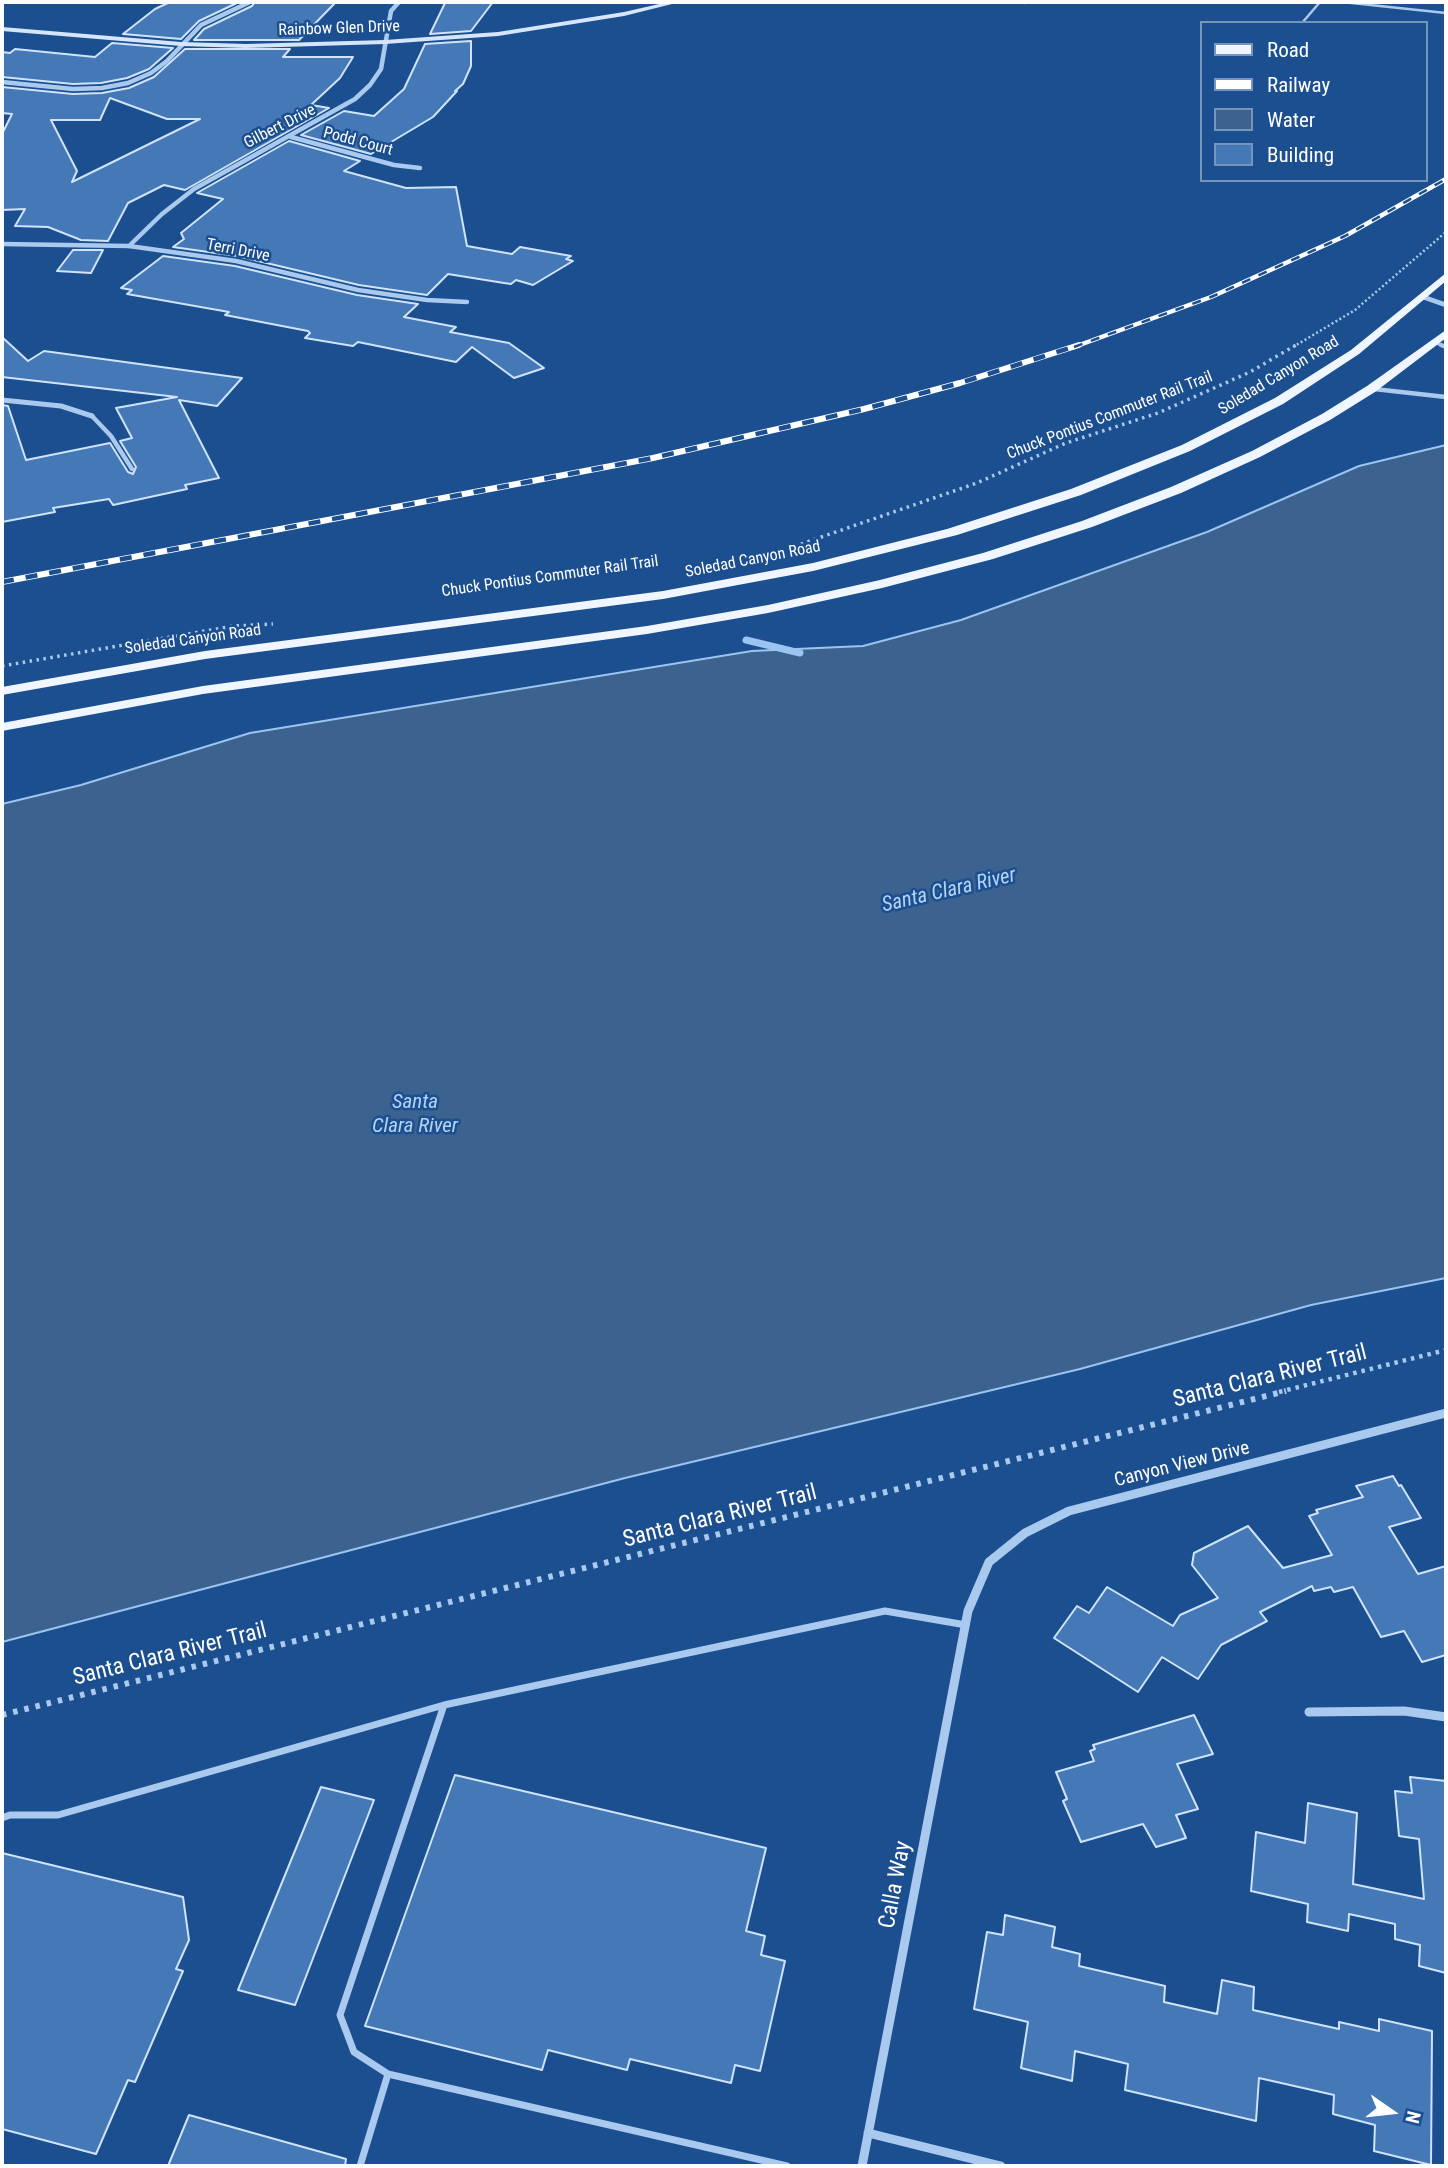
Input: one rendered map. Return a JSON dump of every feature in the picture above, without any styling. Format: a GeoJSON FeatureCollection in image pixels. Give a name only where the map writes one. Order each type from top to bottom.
{"type":"FeatureCollection","features":[{"type":"Feature","properties":{"kind":"main road","name":"Soledad Canyon Road"},"geometry":{"type":"LineString","coordinates":[[2,691],[205,655],[663,595],[813,567],[952,532],[1076,492],[1186,448],[1234,425],[1355,352],[1423,298],[1446,276]]}},
{"type":"Feature","properties":{"kind":"main road"},"geometry":{"type":"LineString","coordinates":[[2,727],[203,690],[647,630],[768,609],[882,584],[988,556],[1087,524],[1176,490],[1256,454],[1326,417],[1371,389],[1440,344],[1446,332]]}},
{"type":"Feature","properties":{"kind":"street"},"geometry":{"type":"LineString","coordinates":[[2,82],[74,89],[128,83],[151,73],[167,61],[201,25],[250,2]]}},
{"type":"Feature","properties":{"kind":"street","name":"Gilbert Drive"},"geometry":{"type":"LineString","coordinates":[[129,246],[194,188],[336,112],[370,85],[381,69],[391,11],[399,2]]}},
{"type":"Feature","properties":{"kind":"street","name":"Rainbow Glen Drive"},"geometry":{"type":"LineString","coordinates":[[2,29],[181,44],[246,46],[385,42],[498,34],[612,16],[676,2]]}},
{"type":"Feature","properties":{"kind":"street","name":"Podd Court"},"geometry":{"type":"LineString","coordinates":[[290,137],[394,165],[420,168]]}},
{"type":"Feature","properties":{"kind":"street","name":"Terri Drive"},"geometry":{"type":"LineString","coordinates":[[2,244],[129,246],[236,261],[358,290],[427,300],[467,302]]}},
{"type":"Feature","properties":{"kind":"street"},"geometry":{"type":"LineString","coordinates":[[1423,298],[1446,305]]}},
{"type":"Feature","properties":{"kind":"street"},"geometry":{"type":"LineString","coordinates":[[2,400],[61,406],[92,416]]}},
{"type":"Feature","properties":{"kind":"street","name":"Canyon View Drive"},"geometry":{"type":"LineString","coordinates":[[968,1611],[989,1562],[1025,1533],[1069,1511],[1446,1413]]}},
{"type":"Feature","properties":{"kind":"street","name":"Calla Way"},"geometry":{"type":"LineString","coordinates":[[862,2166],[968,1611]]}},
{"type":"Feature","properties":{"kind":"street"},"geometry":{"type":"LineString","coordinates":[[1309,1712],[1404,1711],[1446,1717]]}},
{"type":"Feature","properties":{"kind":"street"},"geometry":{"type":"LineString","coordinates":[[868,2133],[1001,2166]]}},
{"type":"Feature","properties":{"kind":"lane"},"geometry":{"type":"LineString","coordinates":[[1304,21],[1320,2]]}},
{"type":"Feature","properties":{"kind":"lane"},"geometry":{"type":"LineString","coordinates":[[1342,2],[1446,13]]}},
{"type":"Feature","properties":{"kind":"lane"},"geometry":{"type":"LineString","coordinates":[[1371,389],[1446,397]]}},
{"type":"Feature","properties":{"kind":"lane"},"geometry":{"type":"LineString","coordinates":[[92,416],[111,436],[132,469]]}},
{"type":"Feature","properties":{"kind":"lane"},"geometry":{"type":"LineString","coordinates":[[2,1818],[10,1815],[58,1815],[444,1705],[885,1611],[966,1625]]}},
{"type":"Feature","properties":{"kind":"lane"},"geometry":{"type":"LineString","coordinates":[[444,1705],[340,2015],[354,2052],[388,2074],[788,2166]]}},
{"type":"Feature","properties":{"kind":"lane"},"geometry":{"type":"LineString","coordinates":[[360,2166],[388,2074]]}},
{"type":"Feature","properties":{"kind":"path","name":"Chuck Pontius Commuter Rail Trail"},"geometry":{"type":"LineString","coordinates":[[780,551],[977,482],[1066,443],[1158,413],[1251,372],[1355,310],[1446,232]]}},
{"type":"Feature","properties":{"kind":"path"},"geometry":{"type":"LineString","coordinates":[[2,666],[220,628],[285,623]]}},
{"type":"Feature","properties":{"kind":"path","name":"Santa Clara River Trail"},"geometry":{"type":"LineString","coordinates":[[2,1715],[1446,1350]]}},
{"type":"Feature","properties":{"kind":"water","name":"Santa Clara River"},"geometry":{"type":"Polygon","coordinates":[[[1446,445],[1446,1278],[1311,1305],[1080,1369],[625,1478],[2,1642],[2,804],[81,785],[250,733],[752,651],[863,646],[961,620],[1207,532],[1359,466],[1446,445]]]}},
{"type":"Feature","properties":{"kind":"building"},"geometry":{"type":"Polygon","coordinates":[[[170,2],[239,2],[199,21],[181,39],[123,34],[155,9],[170,2]]]}},
{"type":"Feature","properties":{"kind":"building"},"geometry":{"type":"Polygon","coordinates":[[[255,2],[336,2],[299,40],[194,40],[204,29],[252,6],[255,2]]]}},
{"type":"Feature","properties":{"kind":"building"},"geometry":{"type":"Polygon","coordinates":[[[493,2],[471,31],[430,34],[445,3],[493,2]]]}},
{"type":"Feature","properties":{"kind":"building"},"geometry":{"type":"Polygon","coordinates":[[[471,41],[471,66],[457,91],[433,117],[371,154],[301,135],[344,111],[374,116],[404,89],[425,44],[471,41]]]}},
{"type":"Feature","properties":{"kind":"building"},"geometry":{"type":"Polygon","coordinates":[[[112,43],[173,48],[149,69],[127,78],[101,83],[73,84],[2,77],[2,52],[10,53],[15,49],[95,57],[112,43]]]}},
{"type":"Feature","properties":{"kind":"building"},"geometry":{"type":"Polygon","coordinates":[[[185,49],[290,49],[283,57],[353,57],[340,78],[311,105],[329,108],[185,190],[164,185],[128,203],[108,241],[81,240],[48,227],[15,226],[25,209],[2,210],[2,134],[12,114],[2,113],[2,87],[73,94],[102,93],[129,88],[154,77],[185,49]],[[110,98],[100,120],[51,120],[77,171],[72,182],[200,119],[167,119],[110,98]]]}},
{"type":"Feature","properties":{"kind":"building"},"geometry":{"type":"Polygon","coordinates":[[[289,141],[360,161],[344,171],[406,188],[456,187],[467,246],[512,254],[520,247],[571,256],[566,259],[573,261],[533,285],[516,280],[511,284],[448,274],[427,295],[359,285],[237,256],[173,247],[184,239],[181,233],[223,199],[197,193],[289,141]]]}},
{"type":"Feature","properties":{"kind":"building"},"geometry":{"type":"Polygon","coordinates":[[[73,250],[103,250],[91,273],[57,271],[73,250]]]}},
{"type":"Feature","properties":{"kind":"building"},"geometry":{"type":"Polygon","coordinates":[[[163,256],[235,266],[357,295],[418,304],[404,317],[456,327],[450,332],[509,343],[544,368],[514,378],[472,347],[456,362],[358,342],[353,346],[305,338],[310,333],[308,331],[225,315],[229,312],[127,294],[132,290],[121,288],[163,256]]]}},
{"type":"Feature","properties":{"kind":"building"},"geometry":{"type":"Polygon","coordinates":[[[2,337],[28,361],[44,351],[242,378],[217,406],[179,400],[219,478],[185,485],[187,489],[113,505],[109,499],[53,508],[55,512],[2,522],[2,405],[8,406],[26,460],[110,443],[128,472],[133,474],[136,467],[120,441],[132,438],[116,408],[177,397],[2,377],[2,337]]]}},
{"type":"Feature","properties":{"kind":"building"},"geometry":{"type":"Polygon","coordinates":[[[1393,1476],[1421,1518],[1389,1527],[1418,1574],[1446,1566],[1446,1655],[1422,1662],[1404,1631],[1381,1637],[1353,1587],[1334,1592],[1331,1587],[1314,1591],[1312,1586],[1260,1612],[1267,1621],[1221,1645],[1198,1679],[1162,1657],[1138,1692],[1054,1638],[1077,1606],[1089,1613],[1107,1587],[1173,1626],[1180,1615],[1218,1598],[1192,1565],[1194,1553],[1248,1526],[1283,1568],[1332,1555],[1309,1516],[1318,1513],[1316,1510],[1363,1497],[1356,1486],[1393,1476]]]}},
{"type":"Feature","properties":{"kind":"building"},"geometry":{"type":"Polygon","coordinates":[[[1194,1715],[1213,1754],[1177,1764],[1198,1809],[1176,1815],[1186,1838],[1156,1847],[1143,1824],[1081,1842],[1063,1801],[1067,1799],[1056,1772],[1094,1761],[1090,1751],[1095,1749],[1093,1745],[1194,1715]]]}},
{"type":"Feature","properties":{"kind":"building"},"geometry":{"type":"Polygon","coordinates":[[[455,1775],[766,1848],[746,1931],[765,1936],[761,1955],[785,1961],[760,2071],[735,2065],[731,2083],[630,2059],[627,2070],[548,2050],[542,2070],[365,2026],[455,1775]]]}},
{"type":"Feature","properties":{"kind":"building"},"geometry":{"type":"Polygon","coordinates":[[[1410,1777],[1446,1781],[1446,1973],[1419,1966],[1420,1945],[1395,1939],[1395,1924],[1349,1914],[1348,1931],[1307,1922],[1308,1904],[1251,1891],[1256,1832],[1305,1843],[1308,1803],[1357,1813],[1353,1884],[1424,1899],[1419,1839],[1399,1836],[1395,1791],[1412,1793],[1410,1777]]]}},
{"type":"Feature","properties":{"kind":"building"},"geometry":{"type":"Polygon","coordinates":[[[321,1787],[374,1800],[295,2005],[238,1990],[321,1787]]]}},
{"type":"Feature","properties":{"kind":"building"},"geometry":{"type":"Polygon","coordinates":[[[2,1853],[183,1897],[189,1940],[176,1969],[183,1971],[135,2082],[128,2080],[96,2154],[2,2129],[2,1853]]]}},
{"type":"Feature","properties":{"kind":"building"},"geometry":{"type":"Polygon","coordinates":[[[1005,1915],[1055,1927],[1052,1947],[1080,1954],[1079,1966],[1165,1986],[1164,2002],[1217,2014],[1222,1980],[1254,1987],[1253,2010],[1339,2029],[1339,2022],[1379,2031],[1379,2019],[1432,2031],[1431,2165],[1374,2151],[1375,2125],[1333,2114],[1334,2095],[1259,2078],[1256,2121],[1125,2090],[1128,2064],[1075,2051],[1072,2081],[1021,2068],[1028,2022],[974,2009],[987,1932],[1003,1935],[1005,1915]]]}},
{"type":"Feature","properties":{"kind":"building"},"geometry":{"type":"Polygon","coordinates":[[[189,2115],[346,2159],[345,2166],[168,2166],[189,2115]]]}},
{"type":"Feature","properties":{"kind":"waterway"},"geometry":{"type":"LineString","coordinates":[[746,640],[800,653]]}},
{"type":"Feature","properties":{"kind":"railway"},"geometry":{"type":"LineString","coordinates":[[1074,347],[1211,297],[1345,236],[1446,179]]}},
{"type":"Feature","properties":{"kind":"railway"},"geometry":{"type":"LineString","coordinates":[[2,582],[653,458],[864,409],[960,383],[1079,345]]}}]}
